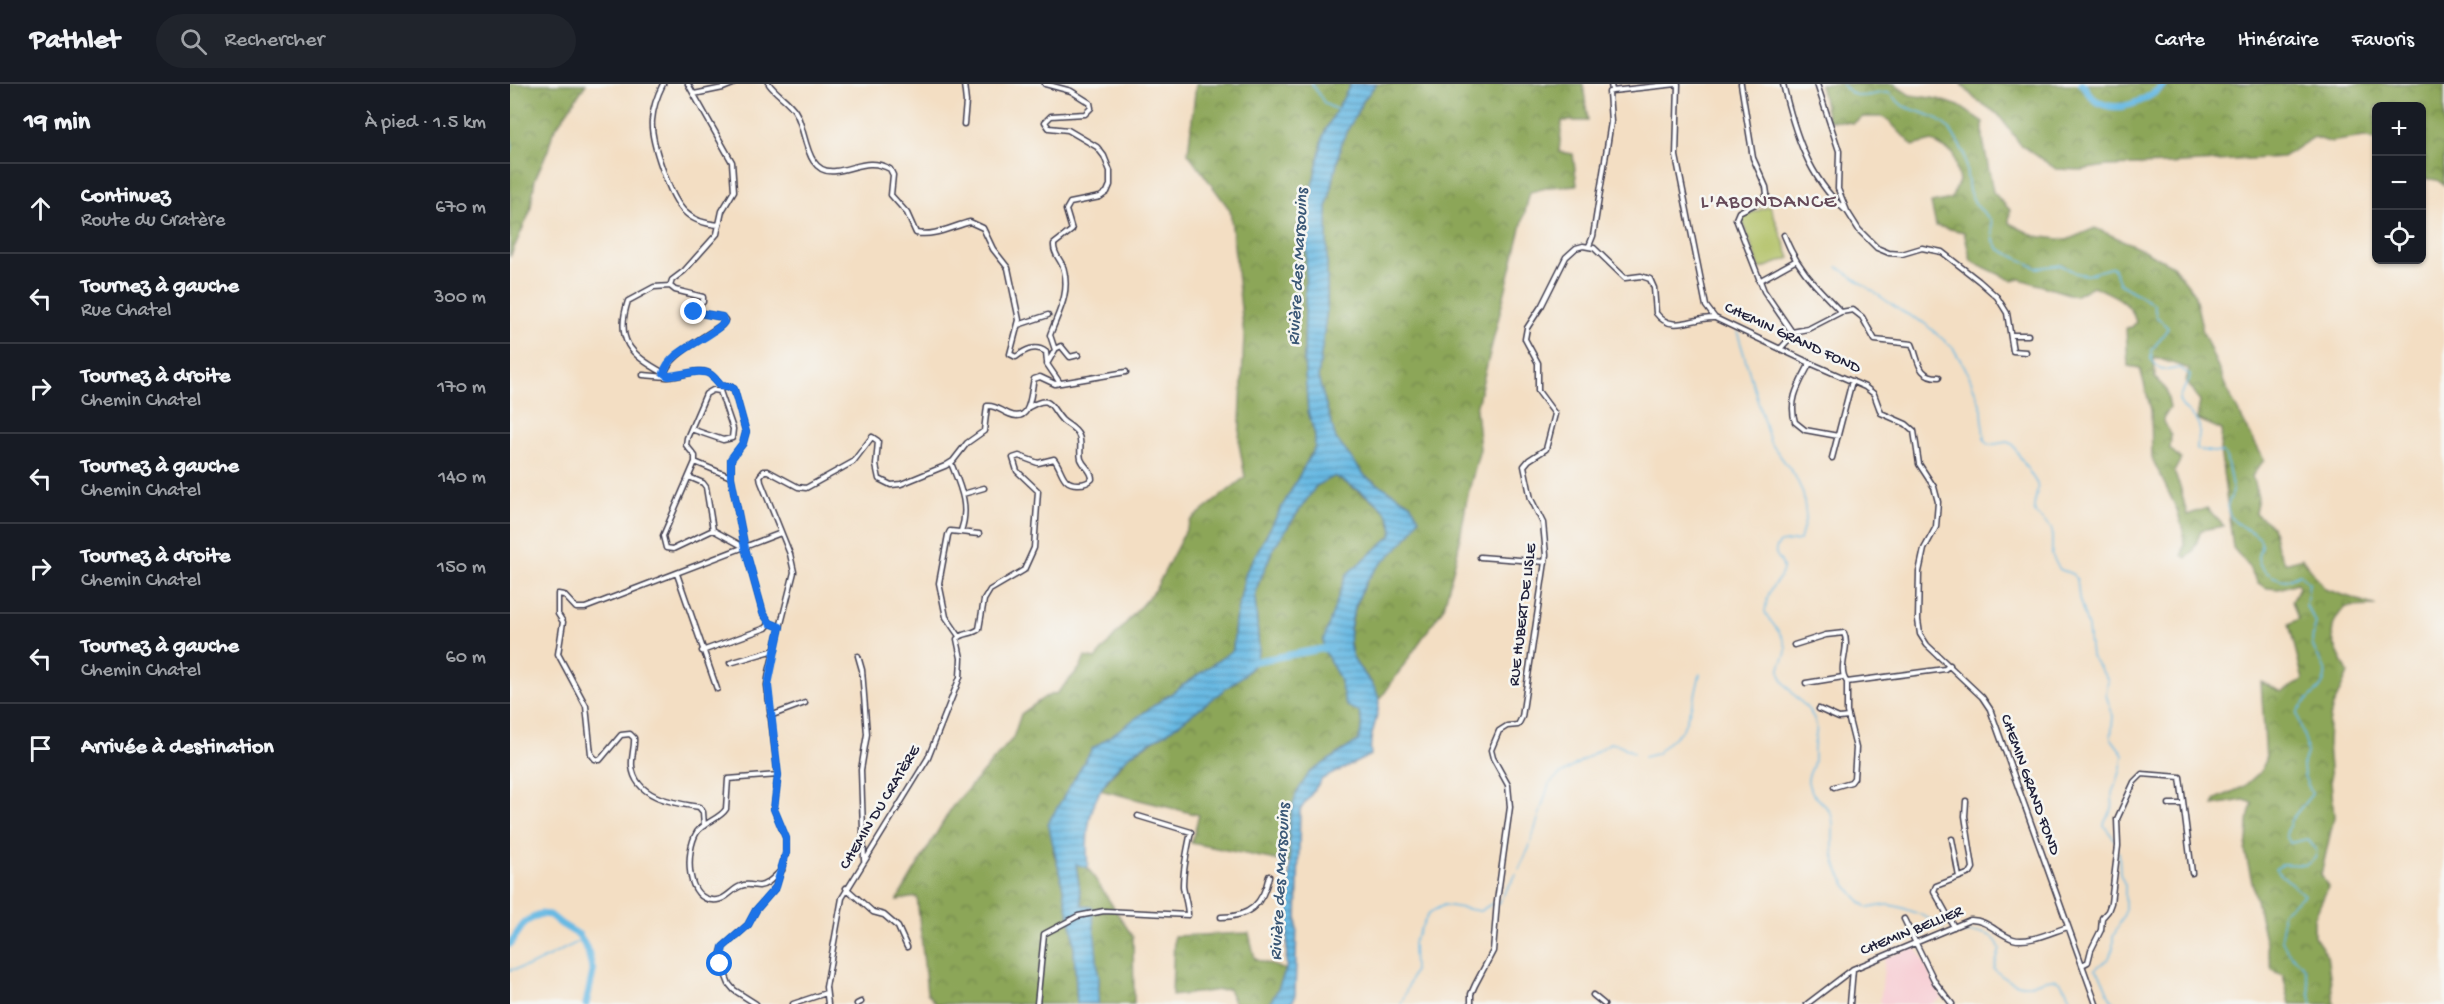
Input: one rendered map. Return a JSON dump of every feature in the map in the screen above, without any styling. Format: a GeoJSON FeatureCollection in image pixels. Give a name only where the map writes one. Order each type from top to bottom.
{"type":"FeatureCollection","features":[{"type":"Feature","properties":{"kind":"street"},"geometry":{"type":"LineString","coordinates":[[663,84],[655,100],[652,122],[665,173],[684,211],[706,223],[719,225]]}},
{"type":"Feature","properties":{"kind":"street"},"geometry":{"type":"LineString","coordinates":[[670,286],[672,280],[684,271],[717,234],[722,211],[734,191],[732,162],[688,84]]}},
{"type":"Feature","properties":{"kind":"street"},"geometry":{"type":"LineString","coordinates":[[694,94],[733,84]]}},
{"type":"Feature","properties":{"kind":"street"},"geometry":{"type":"LineString","coordinates":[[769,84],[797,113],[809,154],[820,167],[835,171],[869,163],[890,169],[893,176],[891,195],[907,213],[916,233],[923,234],[955,228],[970,222],[983,228],[996,254],[1008,268],[1018,315],[1018,325],[1010,356],[1016,357],[1029,348],[1040,348],[1046,354],[1047,364],[1061,383]]}},
{"type":"Feature","properties":{"kind":"street"},"geometry":{"type":"LineString","coordinates":[[963,84],[966,102],[964,124]]}},
{"type":"Feature","properties":{"kind":"street"},"geometry":{"type":"LineString","coordinates":[[1045,84],[1071,91],[1090,103],[1091,108],[1085,114],[1051,116],[1045,122],[1049,128],[1068,130],[1097,147],[1107,163],[1111,177],[1107,192],[1100,197],[1070,203],[1066,210],[1072,230],[1054,244],[1054,253],[1064,270],[1065,291],[1062,308],[1050,335],[1055,350]]}},
{"type":"Feature","properties":{"kind":"street"},"geometry":{"type":"LineString","coordinates":[[1611,84],[1612,91],[1609,92],[1611,127],[1593,236],[1589,246],[1624,277],[1641,276],[1650,279],[1654,288],[1656,313],[1666,322],[1678,325],[1715,318]]}},
{"type":"Feature","properties":{"kind":"street"},"geometry":{"type":"LineString","coordinates":[[1612,91],[1677,84]]}},
{"type":"Feature","properties":{"kind":"street","name":"CHEMIN GRAND FOND"},"geometry":{"type":"LineString","coordinates":[[1677,84],[1676,156],[1703,297],[1708,310],[1715,318],[1872,391],[1881,413],[1906,424],[1914,431],[1919,464],[1936,495],[1938,509],[1936,527],[1924,549],[1919,572],[1918,628],[1927,645],[1982,697],[1990,709],[2096,1004]]}},
{"type":"Feature","properties":{"kind":"street"},"geometry":{"type":"LineString","coordinates":[[1741,84],[1753,158],[1766,187],[1766,197],[1773,205]]}},
{"type":"Feature","properties":{"kind":"street"},"geometry":{"type":"LineString","coordinates":[[1783,84],[1793,128],[1801,148],[1825,190],[1847,211]]}},
{"type":"Feature","properties":{"kind":"street"},"geometry":{"type":"LineString","coordinates":[[1817,84],[1839,151],[1838,189],[1858,230],[1877,248],[1889,253],[1902,254],[1922,248],[1942,252],[1997,297],[2007,313],[2013,351],[2026,352]]}},
{"type":"Feature","properties":{"kind":"street"},"geometry":{"type":"LineString","coordinates":[[1766,197],[1742,210],[1736,219],[1759,281],[1792,332],[1792,336],[1780,349]]}},
{"type":"Feature","properties":{"kind":"street"},"geometry":{"type":"LineString","coordinates":[[1784,235],[1795,261],[1805,275],[1841,312]]}},
{"type":"Feature","properties":{"kind":"street","name":"RUE HUBERT DE LISLE"},"geometry":{"type":"LineString","coordinates":[[1471,1004],[1471,994],[1493,951],[1496,907],[1511,798],[1504,774],[1493,758],[1491,750],[1499,731],[1507,726],[1518,725],[1522,717],[1545,562],[1543,523],[1531,499],[1524,466],[1546,449],[1555,414],[1540,395],[1538,363],[1526,343],[1526,334],[1570,253],[1579,246],[1589,246]]}},
{"type":"Feature","properties":{"kind":"street"},"geometry":{"type":"LineString","coordinates":[[1759,281],[1795,261]]}},
{"type":"Feature","properties":{"kind":"street"},"geometry":{"type":"LineString","coordinates":[[670,286],[675,290],[703,297],[703,302],[693,305],[692,311],[722,317],[724,320],[722,325],[681,353],[666,368],[666,375],[634,353],[622,333],[628,301],[654,287],[670,286]]}},
{"type":"Feature","properties":{"kind":"street"},"geometry":{"type":"LineString","coordinates":[[1792,332],[1808,329],[1841,312],[1853,310],[1859,314],[1875,340],[1912,344],[1922,371],[1929,377],[1939,377]]}},
{"type":"Feature","properties":{"kind":"street"},"geometry":{"type":"LineString","coordinates":[[1018,325],[1048,315]]}},
{"type":"Feature","properties":{"kind":"street"},"geometry":{"type":"LineString","coordinates":[[2011,335],[2028,335]]}},
{"type":"Feature","properties":{"kind":"street"},"geometry":{"type":"LineString","coordinates":[[1047,364],[1055,350],[1061,346],[1070,357],[1078,355]]}},
{"type":"Feature","properties":{"kind":"street"},"geometry":{"type":"LineString","coordinates":[[1810,363],[1793,398],[1795,422],[1805,430],[1838,436]]}},
{"type":"Feature","properties":{"kind":"street"},"geometry":{"type":"LineString","coordinates":[[644,375],[705,372],[711,374],[721,386],[734,389],[746,432],[743,443],[731,459],[731,477],[745,548],[763,613],[770,623],[780,627]]}},
{"type":"Feature","properties":{"kind":"street"},"geometry":{"type":"LineString","coordinates":[[1029,407],[1035,379],[1040,377],[1055,384],[1126,372]]}},
{"type":"Feature","properties":{"kind":"street"},"geometry":{"type":"LineString","coordinates":[[1832,458],[1852,381]]}},
{"type":"Feature","properties":{"kind":"street"},"geometry":{"type":"LineString","coordinates":[[691,429],[723,440],[732,438],[733,429],[720,391],[713,390],[706,394],[691,429],[686,445],[695,456],[695,462],[663,536],[664,546],[669,549],[676,548],[713,530]]}},
{"type":"Feature","properties":{"kind":"street"},"geometry":{"type":"LineString","coordinates":[[756,1004],[739,995],[729,984],[720,964],[720,955],[723,947],[748,925],[756,910],[771,894],[783,869],[787,843],[774,809],[778,775],[768,685],[774,650],[794,572],[790,554],[760,476],[764,471],[768,471],[798,487],[806,488],[853,462],[872,437],[876,438],[878,445],[876,474],[883,482],[891,485],[901,484],[951,463],[967,443],[984,431],[987,406],[995,406],[1008,414],[1019,417],[1038,402],[1047,402],[1054,407],[1064,422],[1076,430],[1080,437],[1082,462],[1092,473],[1092,479],[1087,483],[1070,483],[1065,480],[1054,459],[1040,463],[1019,456],[1013,458],[1017,471],[1038,491],[1037,527],[1032,556],[1024,570],[990,590],[984,600],[982,621],[977,630],[959,636],[946,617],[939,581],[949,532],[962,531],[979,534]]}},
{"type":"Feature","properties":{"kind":"street"},"geometry":{"type":"LineString","coordinates":[[695,462],[731,477]]}},
{"type":"Feature","properties":{"kind":"street"},"geometry":{"type":"LineString","coordinates":[[951,463],[963,494],[966,512],[962,531]]}},
{"type":"Feature","properties":{"kind":"street"},"geometry":{"type":"LineString","coordinates":[[689,477],[703,483],[706,487],[713,530]]}},
{"type":"Feature","properties":{"kind":"street"},"geometry":{"type":"LineString","coordinates":[[963,494],[984,488]]}},
{"type":"Feature","properties":{"kind":"street"},"geometry":{"type":"LineString","coordinates":[[713,530],[745,548]]}},
{"type":"Feature","properties":{"kind":"street"},"geometry":{"type":"LineString","coordinates":[[704,826],[704,812],[699,807],[656,798],[639,783],[632,767],[635,744],[630,734],[621,735],[600,760],[595,759],[591,754],[588,743],[586,706],[558,654],[563,622],[558,614],[558,594],[564,595],[576,608],[581,608],[677,574],[781,533]]}},
{"type":"Feature","properties":{"kind":"street"},"geometry":{"type":"LineString","coordinates":[[1480,557],[1545,562]]}},
{"type":"Feature","properties":{"kind":"street"},"geometry":{"type":"LineString","coordinates":[[677,574],[717,689]]}},
{"type":"Feature","properties":{"kind":"street"},"geometry":{"type":"LineString","coordinates":[[702,651],[766,628],[770,623]]}},
{"type":"Feature","properties":{"kind":"street"},"geometry":{"type":"LineString","coordinates":[[1794,645],[1826,635],[1844,633],[1846,645],[1843,677],[1847,682],[1848,717],[1856,746],[1854,778],[1851,782],[1834,787]]}},
{"type":"Feature","properties":{"kind":"street","name":"CHEMIN DU CRATÈRE"},"geometry":{"type":"LineString","coordinates":[[828,1004],[826,993],[840,902],[846,888],[928,758],[960,677],[962,663],[957,644],[959,636]]}},
{"type":"Feature","properties":{"kind":"street"},"geometry":{"type":"LineString","coordinates":[[730,663],[774,650]]}},
{"type":"Feature","properties":{"kind":"street"},"geometry":{"type":"LineString","coordinates":[[858,656],[862,670],[867,734],[861,770],[864,861]]}},
{"type":"Feature","properties":{"kind":"street"},"geometry":{"type":"LineString","coordinates":[[1847,682],[1945,669],[1950,665]]}},
{"type":"Feature","properties":{"kind":"street"},"geometry":{"type":"LineString","coordinates":[[1806,683],[1843,677]]}},
{"type":"Feature","properties":{"kind":"street"},"geometry":{"type":"LineString","coordinates":[[770,716],[805,703]]}},
{"type":"Feature","properties":{"kind":"street"},"geometry":{"type":"LineString","coordinates":[[1819,708],[1839,718],[1848,717]]}},
{"type":"Feature","properties":{"kind":"street"},"geometry":{"type":"LineString","coordinates":[[2082,965],[2088,962],[2101,930],[2102,918],[2111,903],[2118,846],[2117,819],[2134,782],[2145,773],[2180,777],[2192,873]]}},
{"type":"Feature","properties":{"kind":"street"},"geometry":{"type":"LineString","coordinates":[[778,775],[728,779],[726,809],[704,826],[694,838],[689,864],[692,882],[705,897],[718,900],[723,899],[739,886],[765,884],[783,869]]}},
{"type":"Feature","properties":{"kind":"street"},"geometry":{"type":"LineString","coordinates":[[1954,927],[1934,891],[1936,886],[1970,873],[1973,868],[1965,816],[1966,801]]}},
{"type":"Feature","properties":{"kind":"street"},"geometry":{"type":"LineString","coordinates":[[2169,804],[2183,804]]}},
{"type":"Feature","properties":{"kind":"street"},"geometry":{"type":"LineString","coordinates":[[1037,1004],[1044,934],[1078,916],[1104,911],[1188,915],[1183,889],[1191,832],[1138,816]]}},
{"type":"Feature","properties":{"kind":"street"},"geometry":{"type":"LineString","coordinates":[[1952,839],[1959,877]]}},
{"type":"Feature","properties":{"kind":"street"},"geometry":{"type":"LineString","coordinates":[[1221,917],[1240,916],[1257,904],[1265,893],[1269,876]]}},
{"type":"Feature","properties":{"kind":"street"},"geometry":{"type":"LineString","coordinates":[[846,888],[873,912],[884,915],[898,927],[907,947]]}},
{"type":"Feature","properties":{"kind":"street"},"geometry":{"type":"LineString","coordinates":[[1904,919],[1935,982],[1952,1004]]}},
{"type":"Feature","properties":{"kind":"street","name":"CHEMIN BELLIER"},"geometry":{"type":"LineString","coordinates":[[1807,1004],[1853,969],[1975,920],[2016,940],[2068,927]]}},
{"type":"Feature","properties":{"kind":"street"},"geometry":{"type":"LineString","coordinates":[[1850,1004],[1853,969]]}},
{"type":"Feature","properties":{"kind":"street"},"geometry":{"type":"LineString","coordinates":[[792,1004],[826,993]]}},
{"type":"Feature","properties":{"kind":"street"},"geometry":{"type":"LineString","coordinates":[[1593,995],[1604,1004]]}},
{"type":"Feature","properties":{"kind":"shaded area"},"geometry":{"type":"Polygon","coordinates":[[[1916,947],[1942,998],[1931,1004],[1880,1004],[1885,958],[1916,947]]]}},
{"type":"Feature","properties":{"kind":"green space"},"geometry":{"type":"Polygon","coordinates":[[[510,84],[586,84],[553,132],[535,179],[530,212],[510,257],[510,84]]]}},
{"type":"Feature","properties":{"kind":"green space"},"geometry":{"type":"Polygon","coordinates":[[[1196,84],[1351,84],[1324,133],[1307,210],[1304,359],[1308,411],[1315,435],[1315,447],[1246,572],[1235,621],[1233,650],[1092,749],[1053,851],[1061,875],[1073,932],[1077,1004],[936,1004],[927,993],[917,897],[897,900],[952,807],[1013,738],[1021,714],[1045,697],[1057,693],[1080,668],[1085,657],[1095,659],[1156,588],[1191,520],[1245,477],[1239,444],[1244,336],[1230,210],[1188,153],[1196,84]]]}},
{"type":"Feature","properties":{"kind":"green space"},"geometry":{"type":"Polygon","coordinates":[[[1376,84],[1583,84],[1588,121],[1562,121],[1559,152],[1573,154],[1577,185],[1550,187],[1530,192],[1476,409],[1480,449],[1444,607],[1379,701],[1372,683],[1353,660],[1349,636],[1362,589],[1377,566],[1411,534],[1410,503],[1366,477],[1336,439],[1318,378],[1327,308],[1327,207],[1342,141],[1363,101],[1376,84]]]}},
{"type":"Feature","properties":{"kind":"green space"},"geometry":{"type":"Polygon","coordinates":[[[1820,84],[1894,84],[1910,95],[1938,99],[1959,106],[1983,122],[1983,139],[1993,192],[2010,210],[2009,223],[2035,236],[2067,240],[2095,228],[2173,266],[2194,292],[2203,332],[2228,392],[2264,460],[2252,476],[2258,497],[2255,513],[2272,526],[2277,548],[2285,563],[2302,558],[2325,589],[2376,606],[2345,607],[2338,616],[2332,632],[2335,647],[2348,673],[2332,709],[2329,724],[2328,744],[2334,817],[2321,875],[2328,887],[2314,919],[2314,936],[2327,955],[2334,1004],[2290,1004],[2283,975],[2272,970],[2245,851],[2249,814],[2253,803],[2244,800],[2213,805],[2216,799],[2243,787],[2260,772],[2266,760],[2261,682],[2282,692],[2303,680],[2289,624],[2298,619],[2292,601],[2299,587],[2297,583],[2279,589],[2267,588],[2258,583],[2247,564],[2233,548],[2220,449],[2222,430],[2197,419],[2200,401],[2186,381],[2189,369],[2154,357],[2155,378],[2166,389],[2170,408],[2163,419],[2171,436],[2170,449],[2181,459],[2174,472],[2187,515],[2207,508],[2224,526],[2201,530],[2193,552],[2186,558],[2182,555],[2183,531],[2177,510],[2152,458],[2151,410],[2140,368],[2128,366],[2126,328],[2132,327],[2136,322],[2130,308],[2120,299],[2093,286],[2075,296],[2020,279],[2013,281],[1971,261],[1964,232],[1936,226],[1931,203],[1951,199],[1959,181],[1953,153],[1932,141],[1913,146],[1888,120],[1882,117],[1863,117],[1853,123],[1828,120],[1820,84]]]}},
{"type":"Feature","properties":{"kind":"green space"},"geometry":{"type":"Polygon","coordinates":[[[1961,84],[2444,84],[2444,185],[2437,180],[2426,179],[2426,102],[2372,102],[2372,139],[2364,137],[2329,142],[2314,137],[2283,157],[2106,166],[2081,170],[2056,169],[2020,144],[1998,114],[1975,99],[1961,84]]]}},
{"type":"Feature","properties":{"kind":"green space"},"geometry":{"type":"Polygon","coordinates":[[[1770,206],[1790,258],[1760,269],[1741,217],[1770,206]]]}},
{"type":"Feature","properties":{"kind":"green space"},"geometry":{"type":"Polygon","coordinates":[[[1335,476],[1375,502],[1388,514],[1393,531],[1391,536],[1346,575],[1324,650],[1339,678],[1347,706],[1359,712],[1362,726],[1358,741],[1309,773],[1289,822],[1290,863],[1191,843],[1199,815],[1100,790],[1128,756],[1165,734],[1244,675],[1254,664],[1259,650],[1255,598],[1257,587],[1274,547],[1316,486],[1335,476]]]}},
{"type":"Feature","properties":{"kind":"green space"},"geometry":{"type":"Polygon","coordinates":[[[1076,863],[1088,868],[1133,937],[1134,1004],[1098,1004],[1099,979],[1082,905],[1076,863]]]}},
{"type":"Feature","properties":{"kind":"green space"},"geometry":{"type":"Polygon","coordinates":[[[1249,933],[1255,959],[1286,970],[1269,1004],[1235,1004],[1228,989],[1172,996],[1174,936],[1249,933]]]}},
{"type":"Feature","properties":{"kind":"water"},"geometry":{"type":"Polygon","coordinates":[[[1351,84],[1376,84],[1363,101],[1342,141],[1327,207],[1327,308],[1318,378],[1336,439],[1366,477],[1410,503],[1419,518],[1413,531],[1372,573],[1355,606],[1351,625],[1351,653],[1378,694],[1379,700],[1371,740],[1371,755],[1322,779],[1300,810],[1295,997],[1291,1004],[1269,1004],[1286,970],[1290,863],[1289,822],[1296,794],[1309,773],[1358,741],[1361,730],[1359,712],[1347,706],[1339,678],[1324,650],[1323,641],[1346,575],[1391,536],[1393,531],[1391,521],[1379,505],[1335,476],[1316,486],[1274,547],[1257,587],[1255,598],[1259,650],[1254,664],[1244,675],[1186,719],[1132,753],[1106,781],[1098,794],[1089,821],[1088,868],[1076,864],[1082,905],[1092,907],[1099,979],[1098,1004],[1077,1004],[1073,932],[1048,823],[1092,749],[1233,650],[1235,621],[1246,572],[1315,447],[1315,435],[1308,411],[1304,359],[1307,210],[1324,133],[1351,84]]]}},
{"type":"Feature","properties":{"kind":"waterway"},"geometry":{"type":"LineString","coordinates":[[1312,84],[1325,104],[1338,110]]}},
{"type":"Feature","properties":{"kind":"waterway"},"geometry":{"type":"LineString","coordinates":[[1842,84],[1848,91],[1860,96],[1889,93],[1903,106],[1934,117],[1950,129],[1964,153],[1969,191],[1976,205],[1991,220],[1994,241],[1999,249],[2037,268],[2061,265],[2076,273],[2087,275],[2113,267],[2120,284],[2154,304],[2156,316],[2168,328],[2152,350],[2151,359],[2159,368],[2168,370],[2180,368],[2190,375],[2179,400],[2199,426],[2197,450],[2223,453],[2226,456],[2233,492],[2227,506],[2232,519],[2260,539],[2259,563],[2272,576],[2286,580],[2300,574],[2309,583],[2306,606],[2316,622],[2312,643],[2325,668],[2325,679],[2297,713],[2306,744],[2304,776],[2312,794],[2291,820],[2286,835],[2290,843],[2308,839],[2317,852],[2315,858],[2306,865],[2284,864],[2275,869],[2304,895],[2282,913],[2282,940],[2287,951],[2305,968],[2312,1004]]}},
{"type":"Feature","properties":{"kind":"waterway"},"geometry":{"type":"LineString","coordinates":[[2082,84],[2094,99],[2112,106],[2141,101],[2165,84]]}},
{"type":"Feature","properties":{"kind":"waterway"},"geometry":{"type":"LineString","coordinates":[[510,136],[512,147],[510,155]]}},
{"type":"Feature","properties":{"kind":"waterway"},"geometry":{"type":"LineString","coordinates":[[1838,267],[1901,311],[1924,323],[1953,348],[1968,373],[1982,409],[1984,441],[1989,445],[2007,442],[2012,444],[2037,484],[2035,512],[2052,530],[2052,555],[2059,569],[2072,574],[2077,579],[2079,598],[2088,628],[2091,656],[2108,680],[2106,695],[2113,716],[2111,738],[2123,754],[2120,773],[2112,792],[2112,809],[2104,823],[2116,841]]}},
{"type":"Feature","properties":{"kind":"waterway"},"geometry":{"type":"LineString","coordinates":[[1737,331],[1770,442],[1795,476],[1803,493],[1806,517],[1800,540],[1780,543],[1777,547],[1776,553],[1783,571],[1770,592],[1765,612],[1783,638],[1786,647],[1780,669],[1781,677],[1810,712],[1816,724],[1814,763],[1809,775],[1809,787],[1831,814],[1836,864],[1844,881],[1855,896],[1868,908],[1887,905],[1900,907],[1944,928]]}},
{"type":"Feature","properties":{"kind":"waterway"},"geometry":{"type":"LineString","coordinates":[[1246,663],[1332,647]]}},
{"type":"Feature","properties":{"kind":"waterway"},"geometry":{"type":"LineString","coordinates":[[1644,757],[1656,754],[1683,729],[1700,674]]}},
{"type":"Feature","properties":{"kind":"waterway"},"geometry":{"type":"LineString","coordinates":[[1519,869],[1529,848],[1549,784],[1610,743],[1620,745],[1634,753]]}},
{"type":"Feature","properties":{"kind":"waterway"},"geometry":{"type":"LineString","coordinates":[[2115,1004],[2095,969],[2109,958],[2113,948],[2113,937],[2125,912],[2125,885],[2120,874],[2119,852]]}},
{"type":"Feature","properties":{"kind":"waterway"},"geometry":{"type":"LineString","coordinates":[[1401,1004],[1414,971],[1413,943],[1429,913],[1444,905],[1480,911],[1493,903],[1499,904],[1516,874]]}},
{"type":"Feature","properties":{"kind":"waterway"},"geometry":{"type":"LineString","coordinates":[[510,944],[525,922],[540,914],[550,915],[579,935],[588,951],[593,972],[586,1004]]}},
{"type":"Feature","properties":{"kind":"waterway"},"geometry":{"type":"LineString","coordinates":[[1951,934],[1980,933],[1992,937],[2000,949],[1994,969],[2000,975],[2022,985],[2053,979],[2062,984],[2073,1004]]}},
{"type":"Feature","properties":{"kind":"waterway"},"geometry":{"type":"LineString","coordinates":[[510,970],[530,966],[582,940]]}},
{"type":"Feature","properties":{"kind":"district","name":"L'ABONDANCE"},"geometry":{"type":"Point","coordinates":[1769,203]}},
{"type":"Feature","properties":{"kind":"route"},"geometry":{"type":"LineString","coordinates":[[694,312],[722,317],[724,322],[681,353],[664,373],[674,376],[705,372],[711,374],[721,386],[734,388],[746,428],[743,443],[732,457],[730,465],[736,509],[763,613],[770,623],[780,627],[769,672],[768,700],[778,775],[774,809],[786,838],[786,853],[776,887],[756,910],[748,925],[723,947],[720,964]]}},
{"type":"Feature","properties":{"kind":"water label","name":"Rivière des Marsouins"},"geometry":{"type":"Point","coordinates":[1299,267]}},
{"type":"Feature","properties":{"kind":"water label","name":"Rivière des Marsouins"},"geometry":{"type":"Point","coordinates":[1281,882]}}]}
